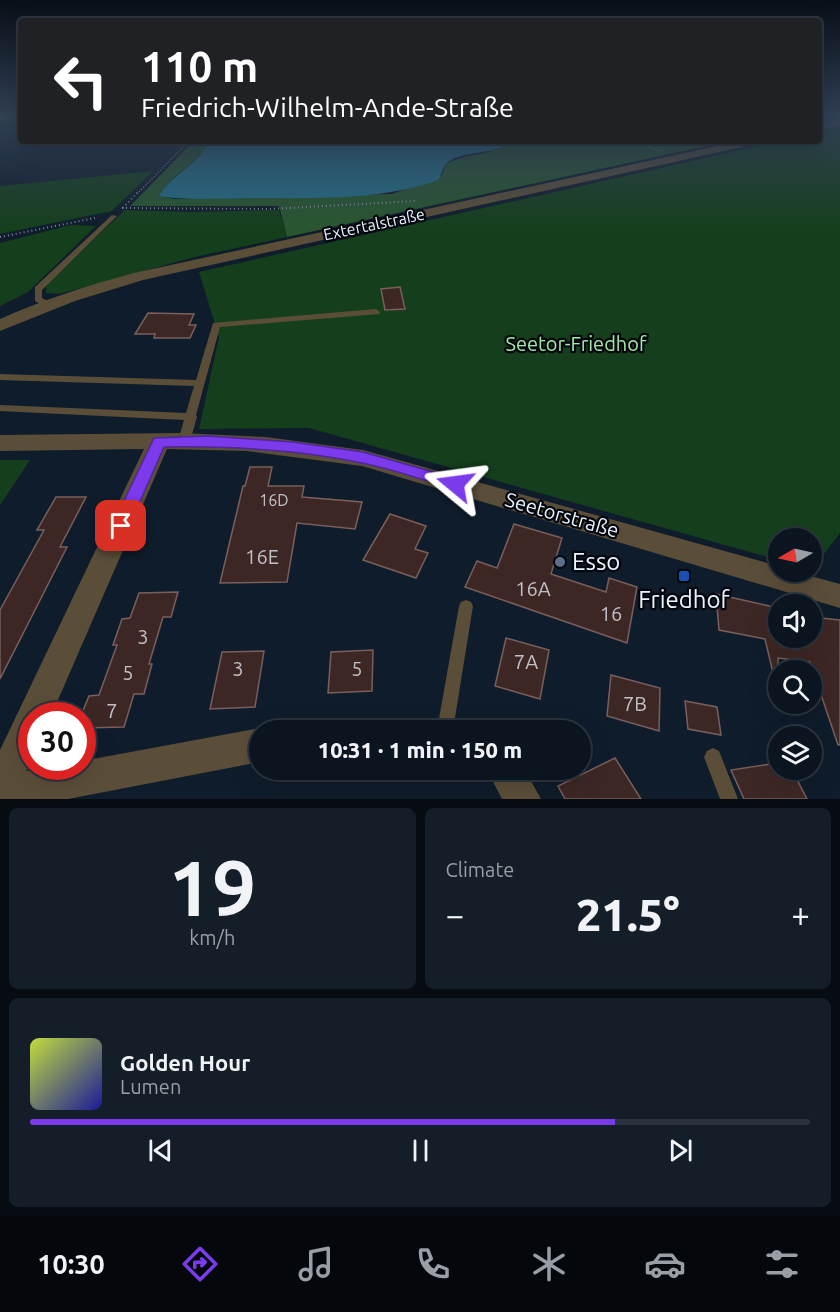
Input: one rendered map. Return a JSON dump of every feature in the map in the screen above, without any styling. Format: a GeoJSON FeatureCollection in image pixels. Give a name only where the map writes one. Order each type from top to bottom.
{"type":"FeatureCollection","features":[{"type":"Feature","properties":{"kind":"street","name":"Extertalstraße"},"geometry":{"type":"LineString","coordinates":[[0,326],[47,304],[140,276],[694,154]]}},
{"type":"Feature","properties":{"kind":"street","name":"Seetorstraße"},"geometry":{"type":"LineString","coordinates":[[0,443],[38,445],[179,433],[363,458],[838,591]]}},
{"type":"Feature","properties":{"kind":"street"},"geometry":{"type":"LineString","coordinates":[[41,702],[179,433]]}},
{"type":"Feature","properties":{"kind":"street"},"geometry":{"type":"LineString","coordinates":[[0,794],[249,747]]}},
{"type":"Feature","properties":{"kind":"street"},"geometry":{"type":"LineString","coordinates":[[0,789],[18,750]]}},
{"type":"Feature","properties":{"kind":"street"},"geometry":{"type":"LineString","coordinates":[[511,780],[523,799]]}},
{"type":"Feature","properties":{"kind":"lane"},"geometry":{"type":"LineString","coordinates":[[47,304],[38,299],[38,289],[114,216]]}},
{"type":"Feature","properties":{"kind":"lane"},"geometry":{"type":"LineString","coordinates":[[0,408],[179,433],[200,383],[216,325],[376,312]]}},
{"type":"Feature","properties":{"kind":"lane"},"geometry":{"type":"LineString","coordinates":[[0,377],[200,383]]}},
{"type":"Feature","properties":{"kind":"lane"},"geometry":{"type":"LineString","coordinates":[[447,720],[466,606]]}},
{"type":"Feature","properties":{"kind":"lane"},"geometry":{"type":"LineString","coordinates":[[713,757],[729,799]]}},
{"type":"Feature","properties":{"kind":"path"},"geometry":{"type":"LineString","coordinates":[[176,154],[122,208],[261,209],[360,206],[417,201]]}},
{"type":"Feature","properties":{"kind":"path"},"geometry":{"type":"LineString","coordinates":[[0,237],[114,216]]}},
{"type":"Feature","properties":{"kind":"green space"},"geometry":{"type":"Polygon","coordinates":[[[181,154],[199,154],[171,181],[160,196],[175,199],[392,194],[442,175],[446,164],[478,154],[668,154],[287,237],[279,206],[130,206],[181,154]]]}},
{"type":"Feature","properties":{"kind":"green space","name":"Seetor-Friedhof"},"geometry":{"type":"Polygon","coordinates":[[[722,154],[840,154],[840,533],[822,557],[822,528],[768,528],[768,557],[309,428],[199,429],[219,337],[199,272],[722,154]]]}},
{"type":"Feature","properties":{"kind":"green space"},"geometry":{"type":"Polygon","coordinates":[[[153,171],[112,211],[0,234],[0,186],[153,171]]]}},
{"type":"Feature","properties":{"kind":"green space"},"geometry":{"type":"Polygon","coordinates":[[[125,210],[192,212],[279,210],[287,237],[195,257],[59,294],[46,293],[46,284],[125,210]]]}},
{"type":"Feature","properties":{"kind":"green space"},"geometry":{"type":"Polygon","coordinates":[[[71,225],[96,226],[28,292],[0,306],[0,243],[71,225]]]}},
{"type":"Feature","properties":{"kind":"green space"},"geometry":{"type":"Polygon","coordinates":[[[0,460],[30,460],[0,505],[0,460]]]}},
{"type":"Feature","properties":{"kind":"water"},"geometry":{"type":"Polygon","coordinates":[[[200,154],[469,154],[452,159],[447,163],[438,180],[392,192],[322,198],[193,199],[159,196],[164,188],[200,154]]]}},
{"type":"Feature","properties":{"kind":"building"},"geometry":{"type":"Polygon","coordinates":[[[400,287],[405,309],[385,310],[381,289],[400,287]]]}},
{"type":"Feature","properties":{"kind":"building"},"geometry":{"type":"Polygon","coordinates":[[[148,313],[194,314],[189,325],[196,325],[190,338],[154,338],[155,334],[135,334],[148,313]]]}},
{"type":"Feature","properties":{"kind":"building"},"geometry":{"type":"Polygon","coordinates":[[[250,467],[272,467],[268,486],[304,486],[302,497],[362,502],[355,529],[297,523],[287,582],[220,583],[243,486],[245,486],[250,467]]]}},
{"type":"Feature","properties":{"kind":"building"},"geometry":{"type":"Polygon","coordinates":[[[56,497],[86,497],[60,547],[67,547],[0,679],[0,610],[44,530],[37,530],[56,497]]]}},
{"type":"Feature","properties":{"kind":"building"},"geometry":{"type":"Polygon","coordinates":[[[390,514],[426,526],[415,549],[428,553],[416,578],[363,560],[390,514]]]}},
{"type":"Feature","properties":{"kind":"building"},"geometry":{"type":"Polygon","coordinates":[[[514,524],[562,538],[551,574],[606,592],[609,578],[637,587],[627,643],[465,587],[477,561],[497,568],[514,524]]]}},
{"type":"Feature","properties":{"kind":"building"},"geometry":{"type":"Polygon","coordinates":[[[178,592],[171,617],[163,617],[149,664],[152,664],[144,694],[134,694],[124,727],[96,728],[96,702],[87,702],[89,696],[99,695],[117,645],[113,645],[122,619],[130,618],[139,593],[178,592]]]}},
{"type":"Feature","properties":{"kind":"building"},"geometry":{"type":"Polygon","coordinates":[[[716,594],[768,606],[768,648],[822,648],[822,618],[840,620],[840,745],[838,745],[822,698],[822,660],[778,658],[778,660],[770,660],[765,639],[719,630],[716,594]]]}},
{"type":"Feature","properties":{"kind":"building"},"geometry":{"type":"Polygon","coordinates":[[[506,638],[549,650],[540,699],[495,686],[506,638]]]}},
{"type":"Feature","properties":{"kind":"building"},"geometry":{"type":"Polygon","coordinates":[[[373,650],[372,691],[328,693],[331,652],[373,650]]]}},
{"type":"Feature","properties":{"kind":"building"},"geometry":{"type":"Polygon","coordinates":[[[264,651],[255,707],[210,709],[222,652],[264,651]]]}},
{"type":"Feature","properties":{"kind":"building"},"geometry":{"type":"Polygon","coordinates":[[[611,675],[660,688],[659,731],[607,716],[611,675]]]}},
{"type":"Feature","properties":{"kind":"building"},"geometry":{"type":"Polygon","coordinates":[[[685,701],[717,707],[721,735],[688,729],[685,701]]]}},
{"type":"Feature","properties":{"kind":"building"},"geometry":{"type":"Polygon","coordinates":[[[615,758],[641,799],[565,799],[558,786],[570,780],[591,780],[591,770],[615,758]]]}},
{"type":"Feature","properties":{"kind":"building"},"geometry":{"type":"Polygon","coordinates":[[[768,764],[768,780],[797,780],[807,799],[744,799],[731,770],[768,764]]]}},
{"type":"Feature","properties":{"kind":"place","name":"Esso"},"geometry":{"type":"Point","coordinates":[560,562]}},
{"type":"Feature","properties":{"kind":"place","name":"Friedhof"},"geometry":{"type":"Point","coordinates":[684,576]}},
{"type":"Feature","properties":{"kind":"route"},"geometry":{"type":"LineString","coordinates":[[121,526],[159,442],[208,441],[293,447],[363,458],[455,484]]}}]}
